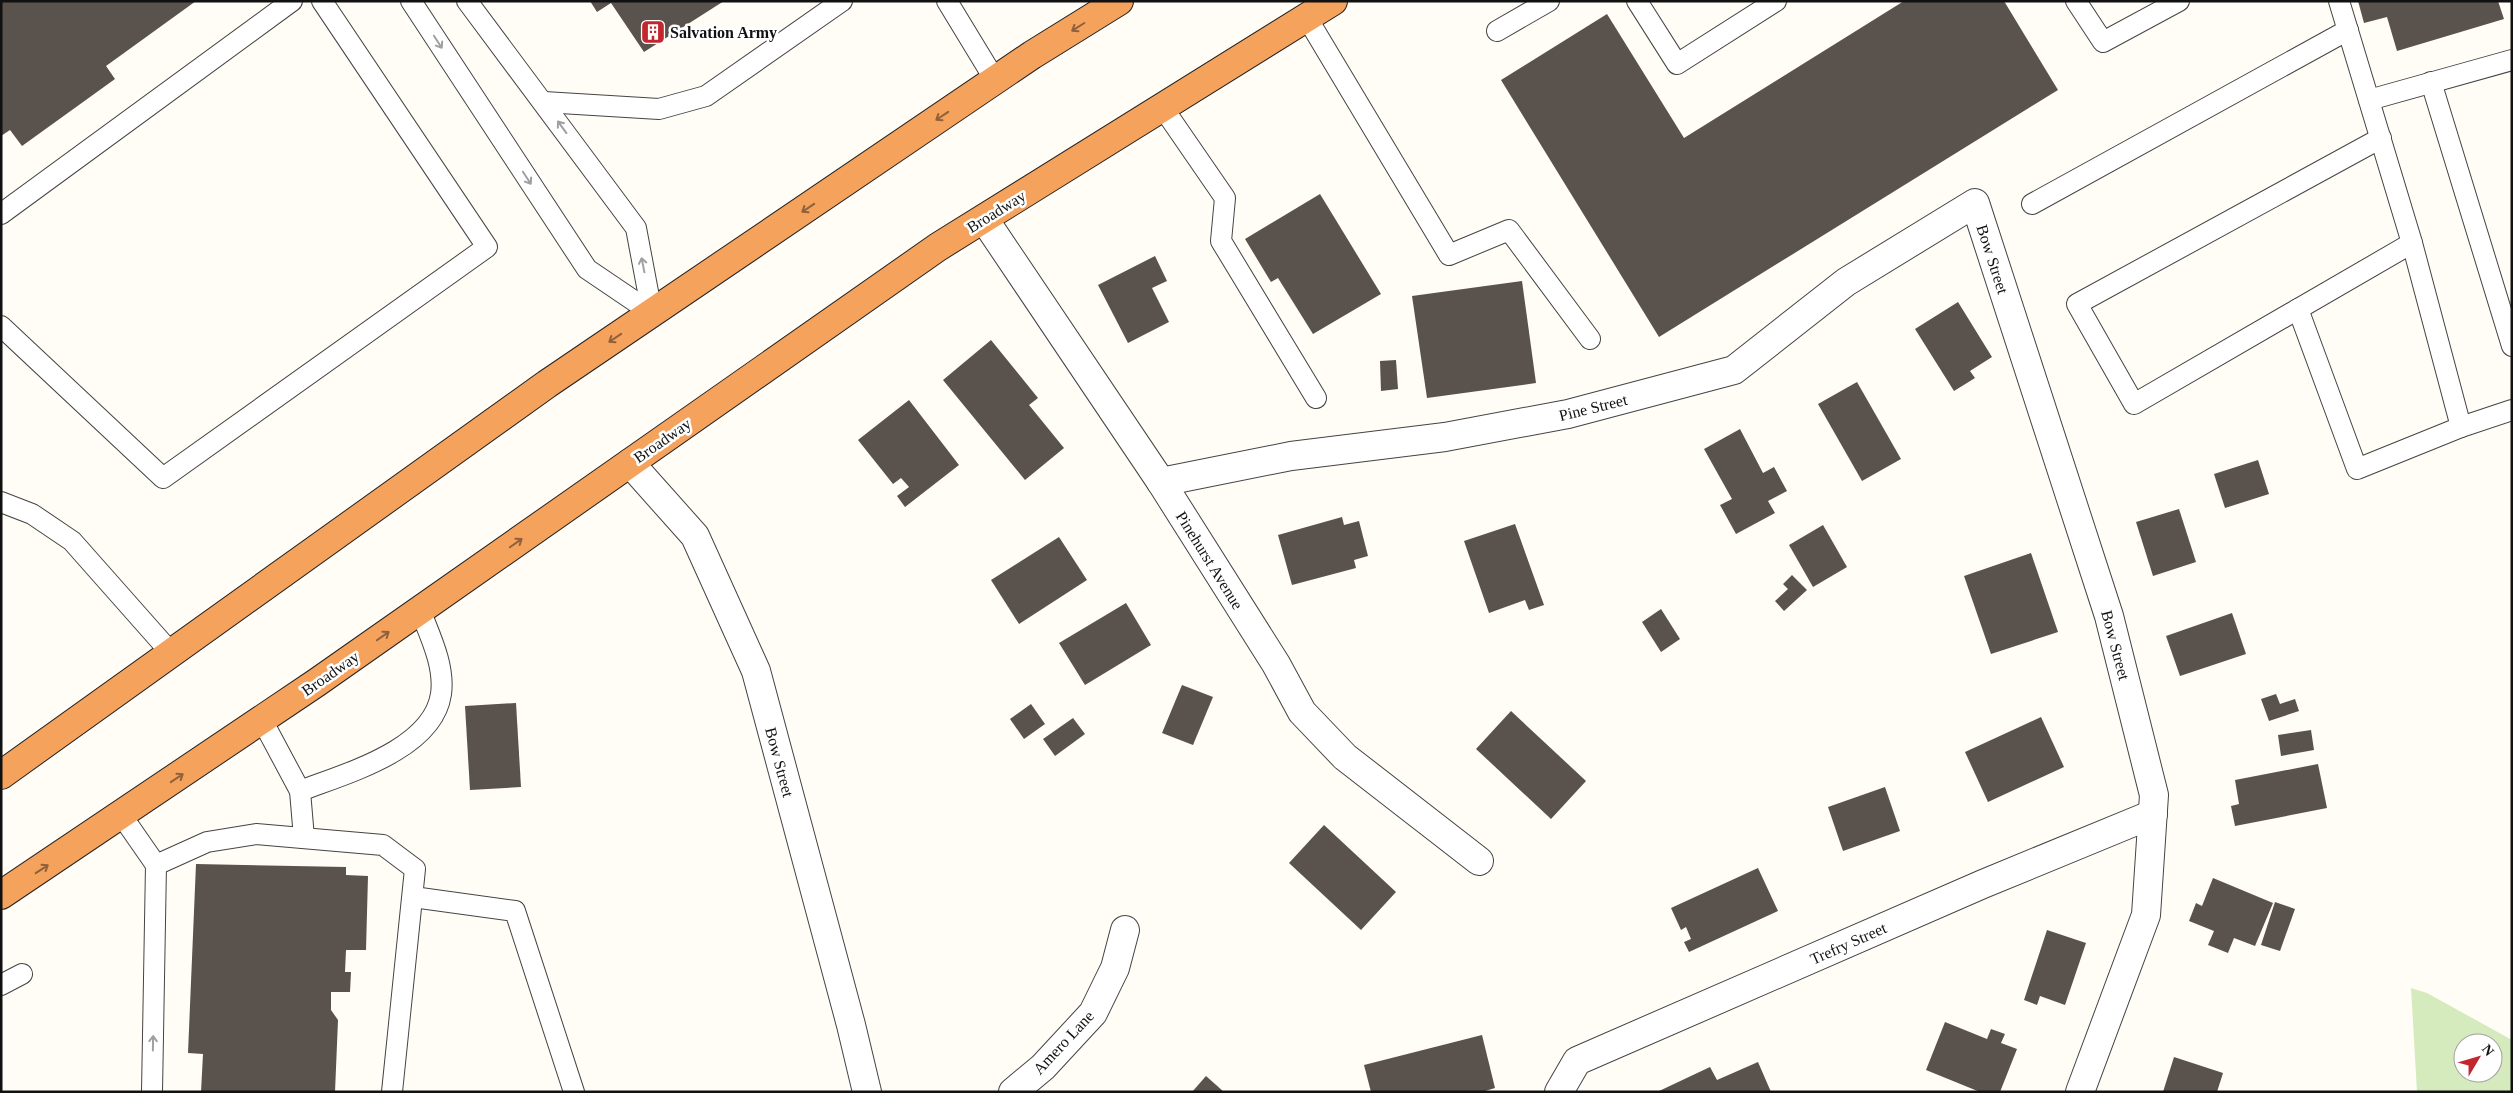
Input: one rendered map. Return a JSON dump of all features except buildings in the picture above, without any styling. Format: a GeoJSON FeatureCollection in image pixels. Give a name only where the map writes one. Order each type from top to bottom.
{"type":"FeatureCollection","features":[{"type":"Feature","properties":{"kind":"highway"},"geometry":{"type":"LineString","coordinates":[[1,775],[548,384],[995,80],[1119,1]]}},
{"type":"Feature","properties":{"kind":"highway","name":"Broadway"},"geometry":{"type":"LineString","coordinates":[[1,896],[262,720],[938,247],[1333,1]]}},
{"type":"Feature","properties":{"kind":"street","name":"Pine Street"},"geometry":{"type":"LineString","coordinates":[[1161,482],[1291,456],[1444,437],[1568,414],[1734,370],[1846,282],[1975,203]]}},
{"type":"Feature","properties":{"kind":"street","name":"Bow Street"},"geometry":{"type":"LineString","coordinates":[[1975,203],[2109,616],[2154,795],[2146,915],[2080,1092]]}},
{"type":"Feature","properties":{"kind":"street","name":"Pinehurst Avenue"},"geometry":{"type":"LineString","coordinates":[[984,219],[1161,482],[1276,664],[1302,712],[1345,757],[1479,861]]}},
{"type":"Feature","properties":{"kind":"street","name":"Bow Street"},"geometry":{"type":"LineString","coordinates":[[630,463],[695,536],[756,671],[851,1025],[866,1092]]}},
{"type":"Feature","properties":{"kind":"street","name":"Trefry Street"},"geometry":{"type":"LineString","coordinates":[[1559,1092],[1577,1062],[1984,884],[2153,814]]}},
{"type":"Feature","properties":{"kind":"street","name":"Amero Lane"},"geometry":{"type":"LineString","coordinates":[[1013,1092],[1043,1068],[1094,1013],[1115,968],[1125,930]]}},
{"type":"Feature","properties":{"kind":"lane"},"geometry":{"type":"LineString","coordinates":[[1,214],[292,1]]}},
{"type":"Feature","properties":{"kind":"lane"},"geometry":{"type":"LineString","coordinates":[[1,326],[163,478],[487,247],[322,1]]}},
{"type":"Feature","properties":{"kind":"lane"},"geometry":{"type":"LineString","coordinates":[[411,1],[587,269],[652,313]]}},
{"type":"Feature","properties":{"kind":"lane"},"geometry":{"type":"LineString","coordinates":[[467,1],[636,228],[652,313]]}},
{"type":"Feature","properties":{"kind":"lane"},"geometry":{"type":"LineString","coordinates":[[544,102],[659,109],[706,96],[842,1]]}},
{"type":"Feature","properties":{"kind":"lane"},"geometry":{"type":"LineString","coordinates":[[948,1],[995,80]]}},
{"type":"Feature","properties":{"kind":"lane"},"geometry":{"type":"LineString","coordinates":[[1497,31],[1548,1]]}},
{"type":"Feature","properties":{"kind":"lane"},"geometry":{"type":"LineString","coordinates":[[1637,1],[1677,64],[1776,1]]}},
{"type":"Feature","properties":{"kind":"lane"},"geometry":{"type":"LineString","coordinates":[[2076,1],[2103,42],[2180,1]]}},
{"type":"Feature","properties":{"kind":"lane"},"geometry":{"type":"LineString","coordinates":[[2339,1],[2412,242],[2461,426]]}},
{"type":"Feature","properties":{"kind":"lane"},"geometry":{"type":"LineString","coordinates":[[1307,18],[1449,254],[1509,230],[1590,339]]}},
{"type":"Feature","properties":{"kind":"lane"},"geometry":{"type":"LineString","coordinates":[[2032,204],[2348,30]]}},
{"type":"Feature","properties":{"kind":"lane"},"geometry":{"type":"LineString","coordinates":[[2369,100],[2512,60]]}},
{"type":"Feature","properties":{"kind":"lane"},"geometry":{"type":"LineString","coordinates":[[2431,82],[2512,346]]}},
{"type":"Feature","properties":{"kind":"lane"},"geometry":{"type":"LineString","coordinates":[[1163,108],[1226,198],[1221,241],[1316,398]]}},
{"type":"Feature","properties":{"kind":"lane"},"geometry":{"type":"LineString","coordinates":[[2381,138],[2077,304],[2134,404],[2412,242]]}},
{"type":"Feature","properties":{"kind":"lane"},"geometry":{"type":"LineString","coordinates":[[2298,309],[2357,469],[2461,426],[2512,410]]}},
{"type":"Feature","properties":{"kind":"lane"},"geometry":{"type":"LineString","coordinates":[[1,502],[32,514],[72,541],[172,654]]}},
{"type":"Feature","properties":{"kind":"lane"},"geometry":{"type":"LineString","coordinates":[[300,792],[382,760],[421,732],[436,714],[442,693],[439,659],[420,610]]}},
{"type":"Feature","properties":{"kind":"lane"},"geometry":{"type":"LineString","coordinates":[[262,720],[300,792],[304,838]]}},
{"type":"Feature","properties":{"kind":"lane"},"geometry":{"type":"LineString","coordinates":[[122,816],[156,865],[152,1092]]}},
{"type":"Feature","properties":{"kind":"lane"},"geometry":{"type":"LineString","coordinates":[[156,865],[206,842],[256,834],[383,845],[415,869],[392,1092]]}},
{"type":"Feature","properties":{"kind":"lane"},"geometry":{"type":"LineString","coordinates":[[413,898],[515,912],[574,1092]]}},
{"type":"Feature","properties":{"kind":"lane"},"geometry":{"type":"LineString","coordinates":[[1,985],[22,974]]}},
{"type":"Feature","properties":{"kind":"green space"},"geometry":{"type":"Polygon","coordinates":[[[2411,988],[2427,993],[2499,1033],[2453,1033],[2453,1083],[2503,1083],[2503,1035],[2512,1040],[2512,1092],[2417,1092],[2411,988]]]}},
{"type":"Feature","properties":{"kind":"place","name":"Salvation Army"},"geometry":{"type":"Point","coordinates":[653,32]}}]}
